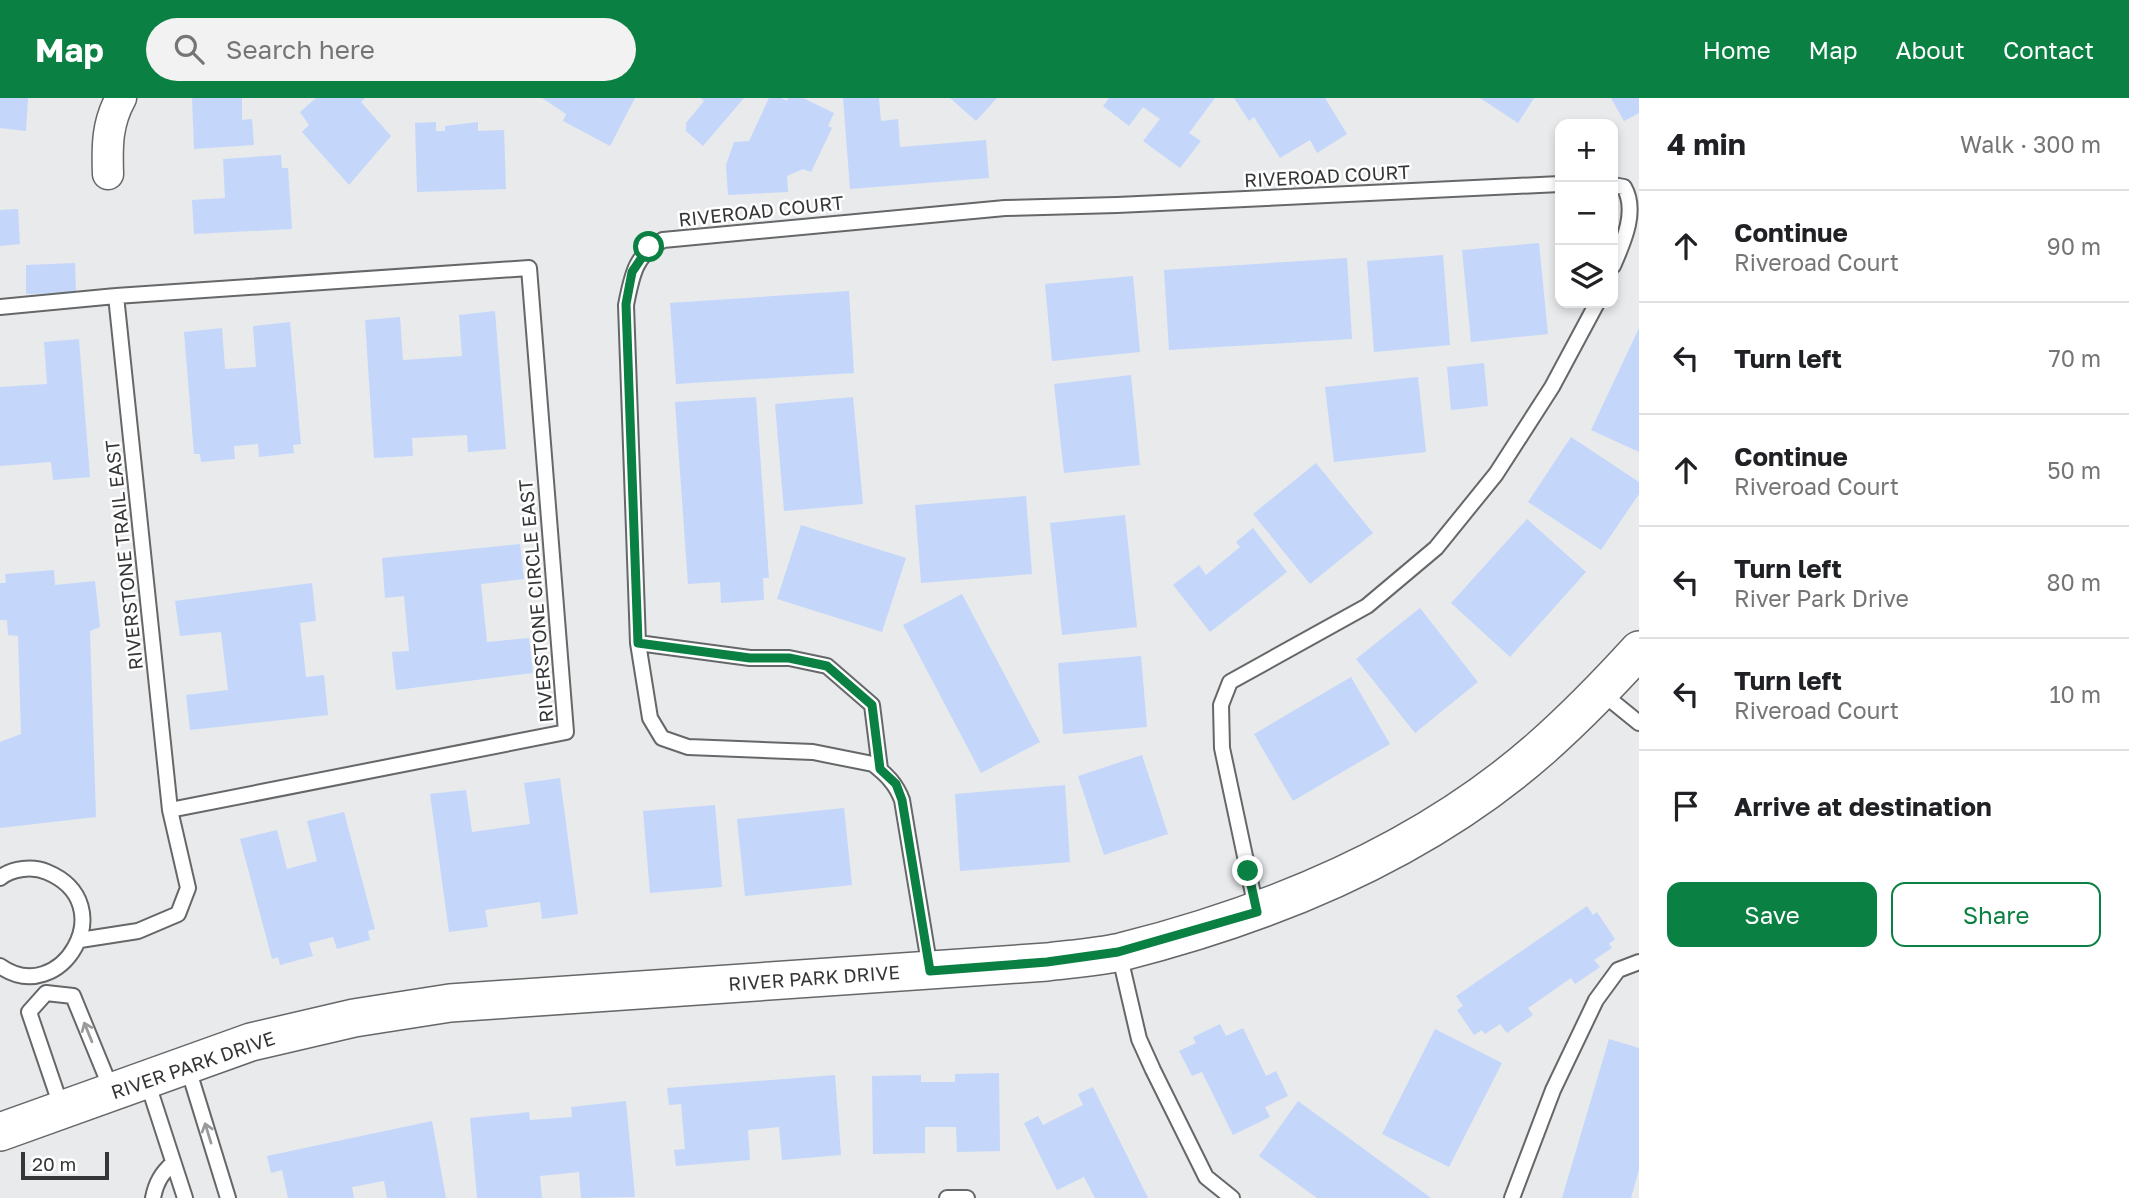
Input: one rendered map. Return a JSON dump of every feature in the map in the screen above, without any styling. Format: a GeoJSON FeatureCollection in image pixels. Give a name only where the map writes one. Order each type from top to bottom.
{"type":"FeatureCollection","features":[{"type":"Feature","properties":{"kind":"street"},"geometry":{"type":"LineString","coordinates":[[108,174],[107,141],[112,114],[121,98]]}},
{"type":"Feature","properties":{"kind":"street","name":"RIVER PARK DRIVE"},"geometry":{"type":"LineString","coordinates":[[0,1132],[251,1042],[341,1021],[450,1003],[1047,962],[1118,952],[1257,912],[1311,890],[1374,859],[1465,806],[1541,748],[1600,692],[1639,650]]}},
{"type":"Feature","properties":{"kind":"lane","name":"RIVEROAD COURT"},"geometry":{"type":"LineString","coordinates":[[880,769],[873,764],[814,752],[688,747],[662,738],[650,718],[638,643],[626,304],[632,272],[649,247],[663,240],[1005,208],[1555,184]]}},
{"type":"Feature","properties":{"kind":"lane"},"geometry":{"type":"LineString","coordinates":[[1618,186],[1623,187],[1628,194],[1628,231],[1618,254]]}},
{"type":"Feature","properties":{"kind":"lane","name":"RIVERSTONE CIRCLE EAST"},"geometry":{"type":"LineString","coordinates":[[116,296],[529,268],[566,732],[170,810]]}},
{"type":"Feature","properties":{"kind":"lane"},"geometry":{"type":"LineString","coordinates":[[0,307],[116,296]]}},
{"type":"Feature","properties":{"kind":"lane","name":"RIVERSTONE TRAIL EAST"},"geometry":{"type":"LineString","coordinates":[[116,296],[170,810]]}},
{"type":"Feature","properties":{"kind":"lane"},"geometry":{"type":"LineString","coordinates":[[1257,912],[1222,748],[1221,705],[1230,682],[1367,606],[1436,548],[1496,474],[1552,387],[1594,308]]}},
{"type":"Feature","properties":{"kind":"lane"},"geometry":{"type":"LineString","coordinates":[[638,643],[750,658],[789,658],[827,666],[872,705],[880,769],[896,784],[902,800],[930,971]]}},
{"type":"Feature","properties":{"kind":"lane"},"geometry":{"type":"LineString","coordinates":[[1600,692],[1639,723]]}},
{"type":"Feature","properties":{"kind":"lane"},"geometry":{"type":"LineString","coordinates":[[80,940],[138,931],[178,914],[188,888],[170,810]]}},
{"type":"Feature","properties":{"kind":"lane"},"geometry":{"type":"LineString","coordinates":[[0,877],[23,869],[41,869],[58,876],[72,888],[80,905],[83,922],[80,940],[70,956],[57,968],[39,975],[21,975],[0,966]]}},
{"type":"Feature","properties":{"kind":"lane"},"geometry":{"type":"LineString","coordinates":[[1118,952],[1139,1039],[1153,1070],[1206,1177],[1232,1198]]}},
{"type":"Feature","properties":{"kind":"lane"},"geometry":{"type":"LineString","coordinates":[[1512,1198],[1553,1090],[1596,1000],[1618,970],[1639,962]]}},
{"type":"Feature","properties":{"kind":"lane"},"geometry":{"type":"LineString","coordinates":[[39,975],[46,993]]}},
{"type":"Feature","properties":{"kind":"lane"},"geometry":{"type":"LineString","coordinates":[[46,993],[73,996],[112,1093]]}},
{"type":"Feature","properties":{"kind":"lane"},"geometry":{"type":"LineString","coordinates":[[46,993],[29,1013],[62,1110]]}},
{"type":"Feature","properties":{"kind":"lane"},"geometry":{"type":"LineString","coordinates":[[187,1065],[228,1198]]}},
{"type":"Feature","properties":{"kind":"lane"},"geometry":{"type":"LineString","coordinates":[[147,1079],[184,1198]]}},
{"type":"Feature","properties":{"kind":"lane"},"geometry":{"type":"LineString","coordinates":[[153,1198],[155,1185],[173,1163]]}},
{"type":"Feature","properties":{"kind":"lane"},"geometry":{"type":"LineString","coordinates":[[947,1198],[967,1198]]}},
{"type":"Feature","properties":{"kind":"building"},"geometry":{"type":"Polygon","coordinates":[[[0,98],[28,98],[26,131],[0,128],[0,98]]]}},
{"type":"Feature","properties":{"kind":"building"},"geometry":{"type":"Polygon","coordinates":[[[192,98],[242,98],[242,120],[252,119],[254,145],[194,149],[192,98]]]}},
{"type":"Feature","properties":{"kind":"building"},"geometry":{"type":"Polygon","coordinates":[[[316,98],[365,98],[361,102],[391,136],[349,185],[302,132],[309,125],[300,112],[316,98]]]}},
{"type":"Feature","properties":{"kind":"building"},"geometry":{"type":"Polygon","coordinates":[[[542,98],[635,98],[610,146],[563,121],[566,114],[542,98]]]}},
{"type":"Feature","properties":{"kind":"building"},"geometry":{"type":"Polygon","coordinates":[[[701,98],[744,98],[703,146],[686,131],[686,123],[704,101],[701,98]]]}},
{"type":"Feature","properties":{"kind":"building"},"geometry":{"type":"Polygon","coordinates":[[[769,98],[787,101],[788,98],[803,98],[834,113],[828,126],[832,128],[811,172],[803,169],[787,176],[788,192],[728,195],[726,165],[734,142],[749,141],[769,98]]]}},
{"type":"Feature","properties":{"kind":"building"},"geometry":{"type":"Polygon","coordinates":[[[843,98],[879,98],[881,121],[898,119],[900,147],[986,140],[989,178],[850,189],[843,98]]]}},
{"type":"Feature","properties":{"kind":"building"},"geometry":{"type":"Polygon","coordinates":[[[950,98],[997,98],[976,121],[950,98]]]}},
{"type":"Feature","properties":{"kind":"building"},"geometry":{"type":"Polygon","coordinates":[[[1109,98],[1215,98],[1189,133],[1201,141],[1180,168],[1143,141],[1160,119],[1143,107],[1129,126],[1103,106],[1109,98]]]}},
{"type":"Feature","properties":{"kind":"building"},"geometry":{"type":"Polygon","coordinates":[[[1234,98],[1325,98],[1347,134],[1317,153],[1310,140],[1280,158],[1254,117],[1249,121],[1234,98]]]}},
{"type":"Feature","properties":{"kind":"building"},"geometry":{"type":"Polygon","coordinates":[[[1480,98],[1534,98],[1518,123],[1480,98]]]}},
{"type":"Feature","properties":{"kind":"building"},"geometry":{"type":"Polygon","coordinates":[[[1611,98],[1639,98],[1639,113],[1624,121],[1611,98]]]}},
{"type":"Feature","properties":{"kind":"building"},"geometry":{"type":"Polygon","coordinates":[[[436,122],[436,131],[445,131],[445,126],[478,122],[478,131],[504,130],[506,189],[417,192],[415,123],[436,122]]]}},
{"type":"Feature","properties":{"kind":"building"},"geometry":{"type":"Polygon","coordinates":[[[281,155],[282,168],[288,168],[292,229],[194,234],[192,200],[225,198],[223,159],[281,155]]]}},
{"type":"Feature","properties":{"kind":"building"},"geometry":{"type":"Polygon","coordinates":[[[18,209],[20,244],[0,246],[0,210],[18,209]]]}},
{"type":"Feature","properties":{"kind":"building"},"geometry":{"type":"Polygon","coordinates":[[[1539,243],[1548,334],[1471,342],[1462,250],[1539,243]]]}},
{"type":"Feature","properties":{"kind":"building"},"geometry":{"type":"Polygon","coordinates":[[[1443,255],[1450,345],[1374,352],[1367,261],[1443,255]]]}},
{"type":"Feature","properties":{"kind":"building"},"geometry":{"type":"Polygon","coordinates":[[[1347,258],[1352,339],[1169,350],[1164,270],[1347,258]]]}},
{"type":"Feature","properties":{"kind":"building"},"geometry":{"type":"Polygon","coordinates":[[[75,263],[76,293],[26,294],[26,265],[75,263]]]}},
{"type":"Feature","properties":{"kind":"building"},"geometry":{"type":"Polygon","coordinates":[[[1133,276],[1140,352],[1052,361],[1045,284],[1133,276]]]}},
{"type":"Feature","properties":{"kind":"building"},"geometry":{"type":"Polygon","coordinates":[[[849,291],[854,373],[676,384],[670,303],[849,291]]]}},
{"type":"Feature","properties":{"kind":"building"},"geometry":{"type":"Polygon","coordinates":[[[495,311],[506,449],[468,452],[467,435],[412,438],[413,456],[374,458],[365,320],[400,317],[403,360],[462,356],[459,315],[495,311]]]}},
{"type":"Feature","properties":{"kind":"building"},"geometry":{"type":"Polygon","coordinates":[[[290,322],[301,444],[293,445],[294,453],[259,457],[258,444],[234,446],[235,459],[201,462],[200,454],[194,454],[184,332],[222,328],[225,369],[256,367],[253,326],[290,322]]]}},
{"type":"Feature","properties":{"kind":"building"},"geometry":{"type":"Polygon","coordinates":[[[1639,328],[1639,452],[1591,430],[1639,328]]]}},
{"type":"Feature","properties":{"kind":"building"},"geometry":{"type":"Polygon","coordinates":[[[79,339],[90,477],[53,480],[51,462],[0,466],[0,387],[47,384],[44,342],[79,339]]]}},
{"type":"Feature","properties":{"kind":"building"},"geometry":{"type":"Polygon","coordinates":[[[1484,363],[1488,406],[1451,410],[1447,367],[1484,363]]]}},
{"type":"Feature","properties":{"kind":"building"},"geometry":{"type":"Polygon","coordinates":[[[1131,375],[1140,465],[1064,473],[1054,384],[1131,375]]]}},
{"type":"Feature","properties":{"kind":"building"},"geometry":{"type":"Polygon","coordinates":[[[1418,377],[1426,452],[1334,462],[1325,387],[1418,377]]]}},
{"type":"Feature","properties":{"kind":"building"},"geometry":{"type":"Polygon","coordinates":[[[756,397],[769,578],[763,578],[764,600],[721,603],[720,582],[688,584],[675,402],[756,397]]]}},
{"type":"Feature","properties":{"kind":"building"},"geometry":{"type":"Polygon","coordinates":[[[853,397],[863,504],[784,511],[775,404],[853,397]]]}},
{"type":"Feature","properties":{"kind":"building"},"geometry":{"type":"Polygon","coordinates":[[[1571,437],[1639,482],[1639,494],[1601,550],[1528,502],[1571,437]]]}},
{"type":"Feature","properties":{"kind":"building"},"geometry":{"type":"Polygon","coordinates":[[[1316,463],[1373,533],[1310,584],[1253,514],[1316,463]]]}},
{"type":"Feature","properties":{"kind":"building"},"geometry":{"type":"Polygon","coordinates":[[[1026,496],[1032,574],[921,583],[915,505],[1026,496]]]}},
{"type":"Feature","properties":{"kind":"building"},"geometry":{"type":"Polygon","coordinates":[[[1125,515],[1137,627],[1062,635],[1050,523],[1125,515]]]}},
{"type":"Feature","properties":{"kind":"building"},"geometry":{"type":"Polygon","coordinates":[[[1527,519],[1586,572],[1510,657],[1451,603],[1527,519]]]}},
{"type":"Feature","properties":{"kind":"building"},"geometry":{"type":"Polygon","coordinates":[[[801,525],[906,558],[882,632],[777,599],[801,525]]]}},
{"type":"Feature","properties":{"kind":"building"},"geometry":{"type":"Polygon","coordinates":[[[1253,528],[1287,572],[1210,632],[1173,585],[1199,565],[1206,575],[1240,547],[1236,542],[1253,528]]]}},
{"type":"Feature","properties":{"kind":"building"},"geometry":{"type":"Polygon","coordinates":[[[520,544],[524,579],[481,584],[487,642],[529,638],[533,673],[396,690],[392,652],[409,651],[404,596],[385,598],[382,558],[520,544]]]}},
{"type":"Feature","properties":{"kind":"building"},"geometry":{"type":"Polygon","coordinates":[[[54,570],[55,585],[95,581],[100,627],[90,631],[96,817],[0,828],[0,742],[21,734],[18,636],[8,635],[7,620],[0,620],[0,583],[6,583],[5,574],[54,570]]]}},
{"type":"Feature","properties":{"kind":"building"},"geometry":{"type":"Polygon","coordinates":[[[312,583],[316,621],[300,623],[306,677],[324,675],[328,715],[190,730],[186,695],[228,690],[221,632],[180,636],[175,601],[312,583]]]}},
{"type":"Feature","properties":{"kind":"building"},"geometry":{"type":"Polygon","coordinates":[[[962,594],[1040,742],[981,773],[903,625],[962,594]]]}},
{"type":"Feature","properties":{"kind":"building"},"geometry":{"type":"Polygon","coordinates":[[[1420,608],[1478,682],[1415,733],[1356,659],[1420,608]]]}},
{"type":"Feature","properties":{"kind":"building"},"geometry":{"type":"Polygon","coordinates":[[[1141,656],[1147,727],[1063,734],[1058,663],[1141,656]]]}},
{"type":"Feature","properties":{"kind":"building"},"geometry":{"type":"Polygon","coordinates":[[[1351,677],[1390,744],[1293,801],[1254,734],[1351,677]]]}},
{"type":"Feature","properties":{"kind":"building"},"geometry":{"type":"Polygon","coordinates":[[[1142,755],[1168,834],[1104,855],[1078,776],[1142,755]]]}},
{"type":"Feature","properties":{"kind":"building"},"geometry":{"type":"Polygon","coordinates":[[[560,778],[578,914],[542,919],[540,902],[485,910],[488,927],[449,932],[430,794],[466,790],[472,832],[530,824],[524,783],[560,778]]]}},
{"type":"Feature","properties":{"kind":"building"},"geometry":{"type":"Polygon","coordinates":[[[1065,785],[1070,862],[960,871],[955,794],[1065,785]]]}},
{"type":"Feature","properties":{"kind":"building"},"geometry":{"type":"Polygon","coordinates":[[[715,805],[722,887],[650,893],[643,811],[715,805]]]}},
{"type":"Feature","properties":{"kind":"building"},"geometry":{"type":"Polygon","coordinates":[[[844,808],[852,885],[745,896],[737,819],[844,808]]]}},
{"type":"Feature","properties":{"kind":"building"},"geometry":{"type":"Polygon","coordinates":[[[344,812],[375,929],[368,931],[370,940],[337,949],[333,937],[309,943],[313,956],[280,965],[278,957],[272,959],[240,839],[277,830],[287,869],[317,861],[307,821],[344,812]]]}},
{"type":"Feature","properties":{"kind":"building"},"geometry":{"type":"Polygon","coordinates":[[[1587,906],[1593,915],[1597,912],[1615,939],[1609,944],[1612,948],[1594,960],[1600,967],[1575,984],[1571,978],[1528,1008],[1533,1015],[1507,1033],[1500,1024],[1485,1034],[1482,1030],[1474,1035],[1457,1010],[1463,1006],[1456,996],[1587,906]]]}},
{"type":"Feature","properties":{"kind":"building"},"geometry":{"type":"Polygon","coordinates":[[[1220,1024],[1226,1036],[1243,1028],[1266,1076],[1276,1071],[1288,1096],[1265,1107],[1270,1117],[1233,1135],[1202,1072],[1192,1076],[1179,1051],[1196,1043],[1193,1037],[1220,1024]]]}},
{"type":"Feature","properties":{"kind":"building"},"geometry":{"type":"Polygon","coordinates":[[[1435,1029],[1502,1063],[1449,1167],[1382,1134],[1435,1029]]]}},
{"type":"Feature","properties":{"kind":"building"},"geometry":{"type":"Polygon","coordinates":[[[1609,1039],[1639,1048],[1639,1170],[1631,1198],[1562,1198],[1609,1039]]]}},
{"type":"Feature","properties":{"kind":"building"},"geometry":{"type":"Polygon","coordinates":[[[999,1073],[1000,1151],[957,1152],[956,1127],[925,1127],[925,1153],[873,1154],[872,1076],[921,1075],[921,1082],[955,1082],[955,1074],[999,1073]]]}},
{"type":"Feature","properties":{"kind":"building"},"geometry":{"type":"Polygon","coordinates":[[[835,1075],[841,1155],[782,1160],[779,1127],[748,1130],[750,1160],[676,1166],[674,1150],[685,1149],[681,1104],[669,1105],[667,1088],[835,1075]]]}},
{"type":"Feature","properties":{"kind":"building"},"geometry":{"type":"Polygon","coordinates":[[[1093,1087],[1148,1198],[1095,1198],[1084,1177],[1057,1190],[1024,1123],[1038,1116],[1043,1125],[1083,1105],[1078,1094],[1093,1087]]]}},
{"type":"Feature","properties":{"kind":"building"},"geometry":{"type":"Polygon","coordinates":[[[626,1101],[635,1197],[581,1198],[579,1172],[540,1176],[542,1198],[477,1198],[470,1118],[529,1112],[530,1120],[572,1117],[571,1107],[626,1101]]]}},
{"type":"Feature","properties":{"kind":"building"},"geometry":{"type":"Polygon","coordinates":[[[1298,1101],[1431,1198],[1317,1198],[1259,1156],[1298,1101]]]}},
{"type":"Feature","properties":{"kind":"building"},"geometry":{"type":"Polygon","coordinates":[[[432,1121],[446,1198],[387,1198],[384,1181],[352,1187],[354,1198],[288,1198],[282,1170],[271,1173],[267,1156],[432,1121]]]}},
{"type":"Feature","properties":{"kind":"route"},"geometry":{"type":"LineString","coordinates":[[649,247],[632,272],[626,304],[638,643],[750,658],[789,658],[827,666],[872,705],[880,769],[896,784],[902,800],[930,971],[1047,962],[1118,952],[1257,912],[1248,871]]}}]}
